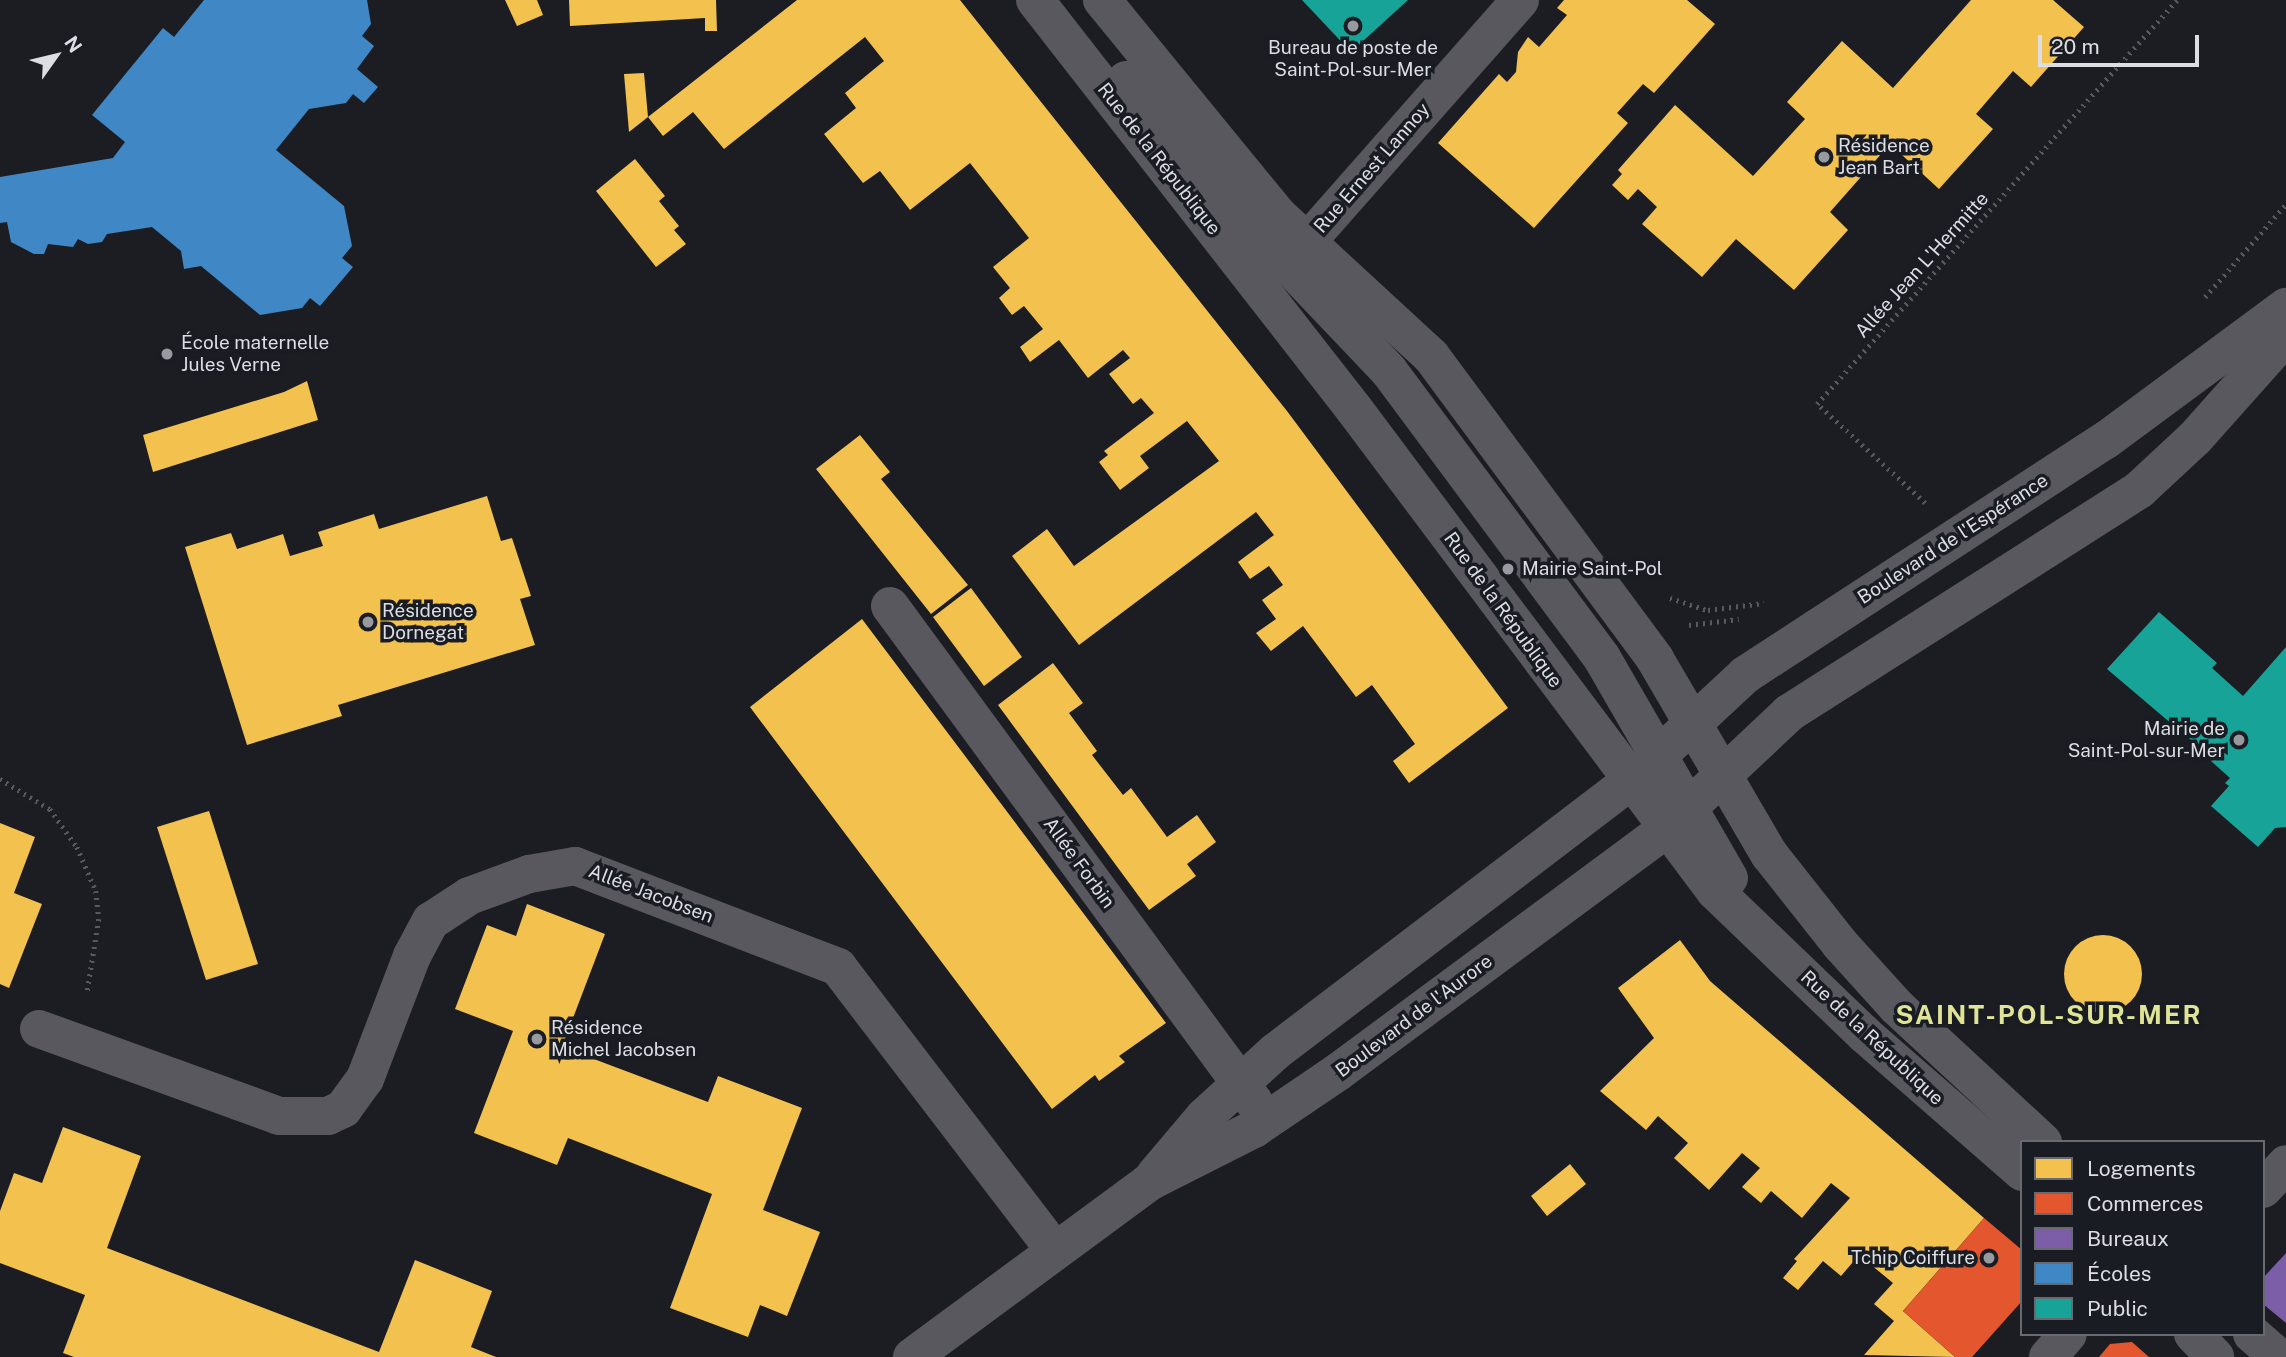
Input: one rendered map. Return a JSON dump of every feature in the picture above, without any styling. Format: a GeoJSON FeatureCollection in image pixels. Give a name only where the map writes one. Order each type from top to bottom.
{"type":"FeatureCollection","features":[{"type":"Feature","properties":{"kind":"street","name":"Rue de la République"},"geometry":{"type":"LineString","coordinates":[[1035,0],[1354,409],[1630,782],[1677,818],[1715,891],[1864,1034],[2020,1170]]}},
{"type":"Feature","properties":{"kind":"street"},"geometry":{"type":"LineString","coordinates":[[1043,0],[1137,91],[1251,226],[1389,371],[1602,658],[1659,754],[1677,818],[1789,713],[2138,490],[2194,438],[2286,336]]}},
{"type":"Feature","properties":{"kind":"street","name":"Rue de la République"},"geometry":{"type":"LineString","coordinates":[[1102,0],[1228,157],[1307,242],[1386,310],[1431,356],[1655,659],[1769,854],[1860,967],[1915,1025],[2041,1140]]}},
{"type":"Feature","properties":{"kind":"street","name":"Rue Ernest Lannoy"},"geometry":{"type":"LineString","coordinates":[[1307,242],[1520,0]]}},
{"type":"Feature","properties":{"kind":"street","name":"Boulevard de l'Espérance"},"geometry":{"type":"LineString","coordinates":[[1630,782],[1772,655],[2174,393],[2286,307]]}},
{"type":"Feature","properties":{"kind":"street","name":"Allée Forbin"},"geometry":{"type":"LineString","coordinates":[[890,606],[1267,1121]]}},
{"type":"Feature","properties":{"kind":"street","name":"Boulevard de l'Aurore"},"geometry":{"type":"LineString","coordinates":[[1149,1182],[1240,1083],[1630,782]]}},
{"type":"Feature","properties":{"kind":"street","name":"Boulevard de l'Aurore"},"geometry":{"type":"LineString","coordinates":[[912,1357],[1149,1182],[1267,1121],[1677,818]]}},
{"type":"Feature","properties":{"kind":"street","name":"Allée Jacobsen"},"geometry":{"type":"LineString","coordinates":[[56,1035],[279,1116],[297,1120],[328,1116],[343,1109],[365,1079],[412,956],[431,921],[469,896],[529,874],[575,866],[833,963],[860,991],[1055,1251]]}},
{"type":"Feature","properties":{"kind":"street"},"geometry":{"type":"LineString","coordinates":[[2265,1187],[2286,1164]]}},
{"type":"Feature","properties":{"kind":"street"},"geometry":{"type":"LineString","coordinates":[[2048,1357],[2066,1336]]}},
{"type":"Feature","properties":{"kind":"street"},"geometry":{"type":"LineString","coordinates":[[2195,1336],[2215,1357]]}},
{"type":"Feature","properties":{"kind":"street"},"geometry":{"type":"LineString","coordinates":[[2254,1336],[2278,1357]]}},
{"type":"Feature","properties":{"kind":"path","name":"Allée Jean L'Hermitte"},"geometry":{"type":"LineString","coordinates":[[1958,536],[1817,404],[2177,0]]}},
{"type":"Feature","properties":{"kind":"path"},"geometry":{"type":"LineString","coordinates":[[2205,297],[2286,204]]}},
{"type":"Feature","properties":{"kind":"path"},"geometry":{"type":"LineString","coordinates":[[1679,622],[1701,627],[1745,618]]}},
{"type":"Feature","properties":{"kind":"path"},"geometry":{"type":"LineString","coordinates":[[0,779],[37,797],[50,809],[77,847],[96,891],[93,968],[56,1035]]}},
{"type":"Feature","properties":{"kind":"building: Logements"},"geometry":{"type":"Polygon","coordinates":[[[505,0],[537,0],[543,15],[517,26],[505,0]]]}},
{"type":"Feature","properties":{"kind":"building: Logements"},"geometry":{"type":"Polygon","coordinates":[[[569,0],[716,0],[717,31],[705,31],[705,18],[570,26],[569,0]]]}},
{"type":"Feature","properties":{"kind":"building: Logements"},"geometry":{"type":"Polygon","coordinates":[[[797,0],[960,0],[1287,411],[1508,708],[1409,783],[1393,761],[1415,744],[1372,685],[1356,697],[1303,626],[1271,651],[1256,633],[1276,619],[1262,600],[1283,585],[1269,566],[1250,579],[1238,562],[1274,535],[1256,512],[1079,645],[1012,556],[1047,529],[1074,566],[1219,461],[1187,421],[1140,456],[1149,468],[1120,490],[1099,462],[1108,455],[1104,451],[1154,413],[1141,398],[1133,404],[1109,374],[1130,358],[1123,350],[1088,378],[1059,340],[1030,362],[1020,347],[1043,329],[1024,306],[1012,315],[999,298],[1010,288],[993,267],[1029,238],[970,163],[910,210],[880,171],[863,183],[824,134],[856,108],[845,93],[884,61],[865,37],[724,149],[693,112],[663,136],[648,117],[797,0]]]}},
{"type":"Feature","properties":{"kind":"building: Logements"},"geometry":{"type":"Polygon","coordinates":[[[1564,0],[1687,0],[1715,24],[1654,93],[1643,84],[1617,113],[1628,123],[1534,228],[1438,143],[1499,74],[1507,82],[1516,72],[1518,52],[1528,37],[1539,47],[1567,15],[1557,8],[1564,0]]]}},
{"type":"Feature","properties":{"kind":"building: Logements","name":"Résidence Jean Bart"},"geometry":{"type":"Polygon","coordinates":[[[1971,0],[2053,0],[2084,27],[2031,87],[2013,71],[1976,114],[1993,129],[1939,189],[1890,144],[1830,212],[1848,230],[1794,290],[1736,239],[1702,277],[1642,224],[1657,207],[1638,189],[1628,200],[1612,185],[1622,174],[1618,170],[1675,105],[1753,176],[1805,119],[1787,102],[1842,41],[1893,88],[1971,0]]]}},
{"type":"Feature","properties":{"kind":"building: Logements"},"geometry":{"type":"Polygon","coordinates":[[[644,73],[648,117],[629,132],[624,74],[644,73]]]}},
{"type":"Feature","properties":{"kind":"building: Logements"},"geometry":{"type":"Polygon","coordinates":[[[635,159],[665,196],[659,201],[679,226],[674,230],[686,244],[656,267],[596,191],[635,159]]]}},
{"type":"Feature","properties":{"kind":"building: Logements"},"geometry":{"type":"Polygon","coordinates":[[[307,381],[318,420],[153,472],[143,435],[284,392],[307,381]]]}},
{"type":"Feature","properties":{"kind":"building: Logements"},"geometry":{"type":"Polygon","coordinates":[[[860,435],[890,472],[881,479],[968,585],[931,614],[816,469],[860,435]]]}},
{"type":"Feature","properties":{"kind":"building: Logements","name":"Résidence Dornegat"},"geometry":{"type":"Polygon","coordinates":[[[487,496],[501,541],[512,538],[531,596],[520,599],[535,645],[338,705],[342,716],[247,745],[185,547],[231,533],[237,549],[283,534],[290,556],[323,546],[318,532],[374,514],[379,529],[487,496]]]}},
{"type":"Feature","properties":{"kind":"building: Logements"},"geometry":{"type":"Polygon","coordinates":[[[971,588],[1022,657],[984,686],[933,617],[971,588]]]}},
{"type":"Feature","properties":{"kind":"building: Logements"},"geometry":{"type":"Polygon","coordinates":[[[862,619],[1166,1023],[1119,1056],[1125,1062],[1099,1081],[1095,1075],[1052,1109],[750,707],[862,619]]]}},
{"type":"Feature","properties":{"kind":"building: Logements"},"geometry":{"type":"Polygon","coordinates":[[[1053,663],[1083,703],[1069,713],[1097,751],[1092,755],[1123,795],[1131,788],[1167,837],[1197,815],[1216,842],[1187,864],[1196,876],[1149,910],[998,705],[1053,663]]]}},
{"type":"Feature","properties":{"kind":"building: Logements"},"geometry":{"type":"Polygon","coordinates":[[[209,811],[258,964],[206,980],[157,827],[209,811]]]}},
{"type":"Feature","properties":{"kind":"building: Logements"},"geometry":{"type":"Polygon","coordinates":[[[0,823],[35,837],[14,893],[42,904],[9,988],[0,984],[0,823]]]}},
{"type":"Feature","properties":{"kind":"building: Logements"},"geometry":{"type":"Polygon","coordinates":[[[527,904],[605,934],[562,1047],[708,1102],[718,1076],[802,1108],[763,1210],[820,1232],[787,1316],[760,1305],[748,1337],[670,1308],[712,1194],[568,1138],[557,1165],[474,1133],[513,1031],[455,1009],[487,925],[516,936],[527,904]]]}},
{"type":"Feature","properties":{"kind":"building: Logements"},"geometry":{"type":"Polygon","coordinates":[[[2103,935],[2118,938],[2131,946],[2139,959],[2142,974],[2139,989],[2131,1002],[2118,1010],[2103,1013],[2088,1010],[2075,1002],[2067,989],[2064,974],[2067,959],[2075,946],[2088,938],[2103,935]]]}},
{"type":"Feature","properties":{"kind":"building: Logements"},"geometry":{"type":"Polygon","coordinates":[[[1680,940],[1710,981],[1984,1218],[1903,1311],[1955,1357],[1864,1355],[1894,1321],[1874,1304],[1893,1283],[1859,1255],[1841,1276],[1823,1261],[1798,1290],[1783,1278],[1797,1261],[1794,1259],[1850,1198],[1831,1183],[1802,1218],[1771,1191],[1761,1203],[1742,1187],[1760,1168],[1742,1153],[1709,1190],[1674,1158],[1688,1143],[1658,1116],[1646,1130],[1600,1091],[1654,1038],[1618,988],[1680,940]]]}},
{"type":"Feature","properties":{"kind":"building: Logements"},"geometry":{"type":"Polygon","coordinates":[[[63,1127],[141,1156],[107,1248],[379,1352],[415,1260],[492,1291],[471,1347],[496,1357],[74,1357],[63,1353],[85,1295],[0,1263],[0,1211],[14,1173],[42,1183],[63,1127]]]}},
{"type":"Feature","properties":{"kind":"building: Logements"},"geometry":{"type":"Polygon","coordinates":[[[1570,1164],[1586,1184],[1547,1216],[1531,1196],[1570,1164]]]}},
{"type":"Feature","properties":{"kind":"building: Commerces"},"geometry":{"type":"Polygon","coordinates":[[[1984,1218],[2020,1248],[2020,1303],[1972,1357],[1955,1357],[1903,1311],[1984,1218]]]}},
{"type":"Feature","properties":{"kind":"building: Commerces"},"geometry":{"type":"Polygon","coordinates":[[[2132,1342],[2149,1357],[2099,1357],[2110,1344],[2132,1342]]]}},
{"type":"Feature","properties":{"kind":"building: Bureaux"},"geometry":{"type":"Polygon","coordinates":[[[2286,1253],[2286,1323],[2265,1306],[2265,1276],[2286,1253]]]}},
{"type":"Feature","properties":{"kind":"building: Écoles"},"geometry":{"type":"Polygon","coordinates":[[[204,0],[367,0],[371,24],[362,36],[374,46],[357,69],[378,87],[364,103],[353,94],[346,103],[309,109],[276,150],[344,206],[352,246],[342,258],[353,267],[320,306],[310,298],[302,308],[260,315],[201,266],[184,269],[181,251],[152,227],[107,234],[102,242],[88,244],[78,239],[73,247],[48,244],[44,254],[34,254],[11,242],[7,222],[0,223],[0,177],[113,158],[125,142],[92,115],[163,28],[174,37],[204,0]]]}},
{"type":"Feature","properties":{"kind":"building: Public","name":"Bureau de poste de Saint-Pol-sur-Mer"},"geometry":{"type":"Polygon","coordinates":[[[1302,0],[1408,0],[1351,52],[1302,0]]]}},
{"type":"Feature","properties":{"kind":"building: Public","name":"Mairie de Saint-Pol-sur-Mer"},"geometry":{"type":"Polygon","coordinates":[[[2159,612],[2217,663],[2212,668],[2243,696],[2286,647],[2286,827],[2275,828],[2258,847],[2211,806],[2229,786],[2225,783],[2230,778],[2211,761],[2213,759],[2107,669],[2159,612]]]}},
{"type":"Feature","properties":{"kind":"place","name":"Bureau de poste de Saint-Pol-sur-Mer"},"geometry":{"type":"Point","coordinates":[1353,26]}},
{"type":"Feature","properties":{"kind":"place","name":"Résidence Jean Bart"},"geometry":{"type":"Point","coordinates":[1824,157]}},
{"type":"Feature","properties":{"kind":"place","name":"École maternelle Jules Verne"},"geometry":{"type":"Point","coordinates":[167,354]}},
{"type":"Feature","properties":{"kind":"place","name":"Mairie Saint-Pol"},"geometry":{"type":"Point","coordinates":[1508,569]}},
{"type":"Feature","properties":{"kind":"place","name":"Résidence Dornegat"},"geometry":{"type":"Point","coordinates":[368,622]}},
{"type":"Feature","properties":{"kind":"place","name":"Mairie de Saint-Pol-sur-Mer"},"geometry":{"type":"Point","coordinates":[2239,740]}},
{"type":"Feature","properties":{"kind":"place","name":"Résidence Michel Jacobsen"},"geometry":{"type":"Point","coordinates":[537,1039]}},
{"type":"Feature","properties":{"kind":"place","name":"Tchip Coiffure"},"geometry":{"type":"Point","coordinates":[1989,1258]}},
{"type":"Feature","properties":{"kind":"district","name":"SAINT-POL-SUR-MER"},"geometry":{"type":"Point","coordinates":[2049,1015]}}]}
